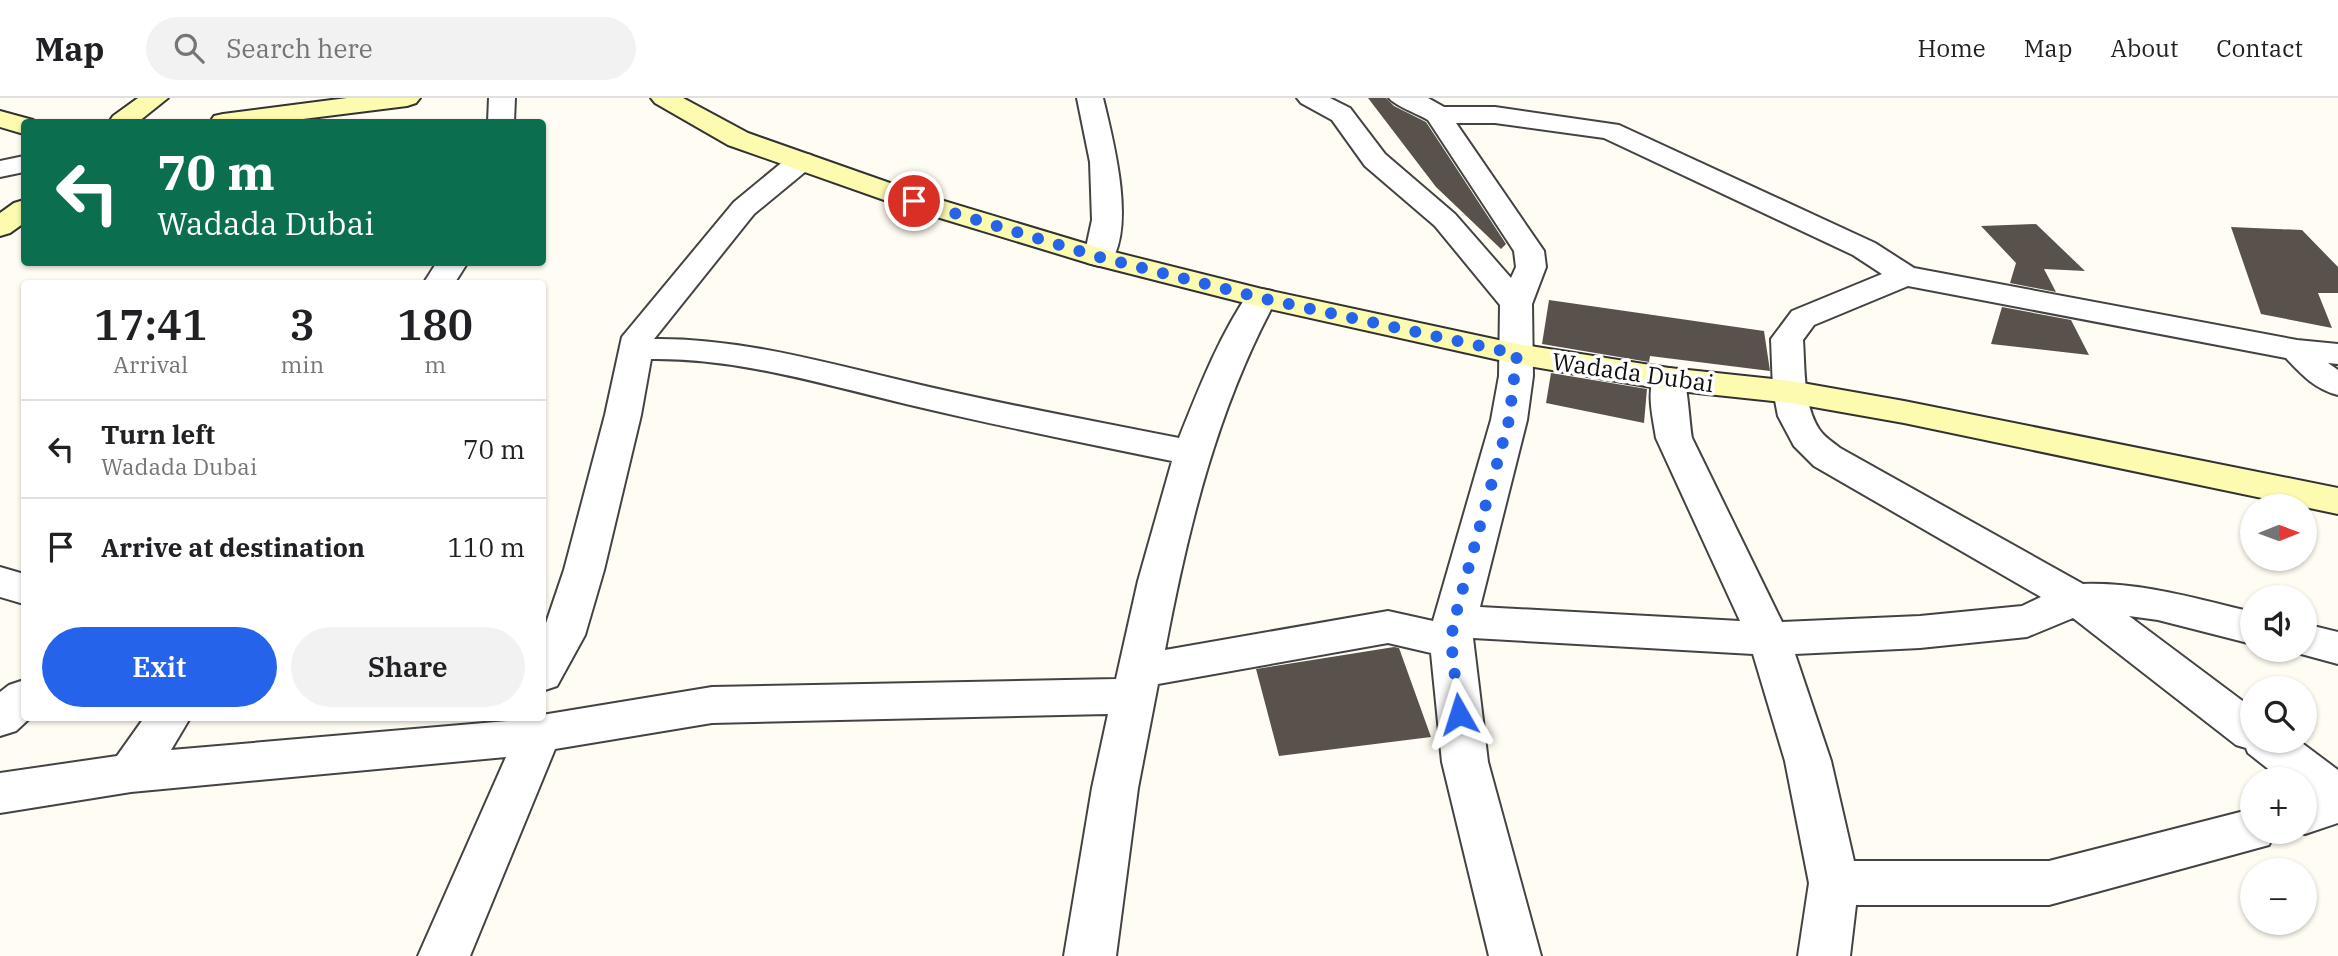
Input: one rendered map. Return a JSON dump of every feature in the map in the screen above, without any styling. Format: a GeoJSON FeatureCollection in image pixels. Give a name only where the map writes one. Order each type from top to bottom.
{"type":"FeatureCollection","features":[{"type":"Feature","properties":{"kind":"street"},"geometry":{"type":"LineString","coordinates":[[126,119],[155,98]]}},
{"type":"Feature","properties":{"kind":"street"},"geometry":{"type":"LineString","coordinates":[[246,119],[407,98]]}},
{"type":"Feature","properties":{"kind":"street"},"geometry":{"type":"LineString","coordinates":[[501,119],[502,98]]}},
{"type":"Feature","properties":{"kind":"street","name":"Wadada Dubai"},"geometry":{"type":"LineString","coordinates":[[664,98],[738,139],[914,201],[1099,257],[1261,298],[1517,354],[1669,379],[1791,392],[1904,412],[2338,501]]}},
{"type":"Feature","properties":{"kind":"street"},"geometry":{"type":"LineString","coordinates":[[1090,98],[1104,162],[1108,220],[1099,257]]}},
{"type":"Feature","properties":{"kind":"street"},"geometry":{"type":"LineString","coordinates":[[1310,98],[1341,114],[1375,160],[1399,184],[1446,220],[1516,304]]}},
{"type":"Feature","properties":{"kind":"street"},"geometry":{"type":"LineString","coordinates":[[1402,98],[1422,104],[1438,115],[1529,251],[1531,267],[1516,304],[1517,354],[1509,420],[1453,631],[1465,762],[1515,956]]}},
{"type":"Feature","properties":{"kind":"street"},"geometry":{"type":"LineString","coordinates":[[1438,115],[1495,115],[1610,131],[1864,249],[1905,276],[2297,350],[2338,354]]}},
{"type":"Feature","properties":{"kind":"street"},"geometry":{"type":"LineString","coordinates":[[0,119],[21,125]]}},
{"type":"Feature","properties":{"kind":"street"},"geometry":{"type":"LineString","coordinates":[[546,667],[564,635],[584,570],[623,415],[638,337],[744,208],[801,161]]}},
{"type":"Feature","properties":{"kind":"street"},"geometry":{"type":"LineString","coordinates":[[0,170],[21,165]]}},
{"type":"Feature","properties":{"kind":"street"},"geometry":{"type":"LineString","coordinates":[[0,227],[21,211]]}},
{"type":"Feature","properties":{"kind":"street"},"geometry":{"type":"LineString","coordinates":[[1905,276],[1803,318],[1787,339],[1791,392],[1797,419],[1807,439],[1827,457],[2077,599],[2240,723]]}},
{"type":"Feature","properties":{"kind":"street"},"geometry":{"type":"LineString","coordinates":[[1090,956],[1136,681],[1158,581],[1192,453],[1210,404],[1261,298]]}},
{"type":"Feature","properties":{"kind":"street"},"geometry":{"type":"LineString","coordinates":[[636,349],[709,352],[826,371],[917,395],[1192,453]]}},
{"type":"Feature","properties":{"kind":"street"},"geometry":{"type":"LineString","coordinates":[[2297,350],[2317,372],[2338,384]]}},
{"type":"Feature","properties":{"kind":"street"},"geometry":{"type":"LineString","coordinates":[[1669,379],[1669,409],[1674,438],[1769,639],[1808,761],[1834,883],[1824,956]]}},
{"type":"Feature","properties":{"kind":"street"},"geometry":{"type":"LineString","coordinates":[[0,582],[21,588]]}},
{"type":"Feature","properties":{"kind":"street"},"geometry":{"type":"LineString","coordinates":[[0,793],[131,773],[712,705],[1136,681],[1170,667],[1388,627],[1769,639],[1920,632],[2027,621],[2077,599],[2106,598],[2158,605],[2240,625]]}},
{"type":"Feature","properties":{"kind":"street"},"geometry":{"type":"LineString","coordinates":[[2317,643],[2338,648]]}},
{"type":"Feature","properties":{"kind":"street"},"geometry":{"type":"LineString","coordinates":[[0,719],[21,700]]}},
{"type":"Feature","properties":{"kind":"street"},"geometry":{"type":"LineString","coordinates":[[131,773],[166,721]]}},
{"type":"Feature","properties":{"kind":"street"},"geometry":{"type":"LineString","coordinates":[[444,956],[525,729]]}},
{"type":"Feature","properties":{"kind":"street"},"geometry":{"type":"LineString","coordinates":[[2281,753],[2338,796]]}},
{"type":"Feature","properties":{"kind":"street"},"geometry":{"type":"LineString","coordinates":[[2317,810],[2338,803]]}},
{"type":"Feature","properties":{"kind":"street"},"geometry":{"type":"LineString","coordinates":[[1834,883],[2049,883],[2240,833]]}},
{"type":"Feature","properties":{"kind":"building"},"geometry":{"type":"Polygon","coordinates":[[[1368,98],[1386,98],[1394,106],[1426,122],[1506,244],[1501,249],[1436,187],[1368,98]]]}},
{"type":"Feature","properties":{"kind":"building"},"geometry":{"type":"Polygon","coordinates":[[[2036,224],[2085,271],[2044,269],[2056,292],[2010,283],[2016,263],[1981,226],[2036,224]]]}},
{"type":"Feature","properties":{"kind":"building"},"geometry":{"type":"Polygon","coordinates":[[[2231,227],[2302,230],[2338,267],[2338,293],[2318,293],[2332,328],[2261,314],[2231,227]]]}},
{"type":"Feature","properties":{"kind":"building"},"geometry":{"type":"Polygon","coordinates":[[[1549,300],[1764,331],[1770,371],[1650,356],[1649,362],[1542,344],[1549,300]]]}},
{"type":"Feature","properties":{"kind":"building"},"geometry":{"type":"Polygon","coordinates":[[[2002,307],[2071,320],[2089,355],[1991,344],[2002,307]]]}},
{"type":"Feature","properties":{"kind":"building"},"geometry":{"type":"Polygon","coordinates":[[[1551,373],[1647,389],[1644,423],[1546,403],[1551,373]]]}},
{"type":"Feature","properties":{"kind":"building"},"geometry":{"type":"Polygon","coordinates":[[[1399,648],[1431,737],[1279,756],[1256,669],[1399,648]]]}},
{"type":"Feature","properties":{"kind":"route"},"geometry":{"type":"LineString","coordinates":[[914,201],[1099,257],[1261,298],[1517,354],[1509,420],[1454,621],[1451,640],[1459,714]]}}]}
